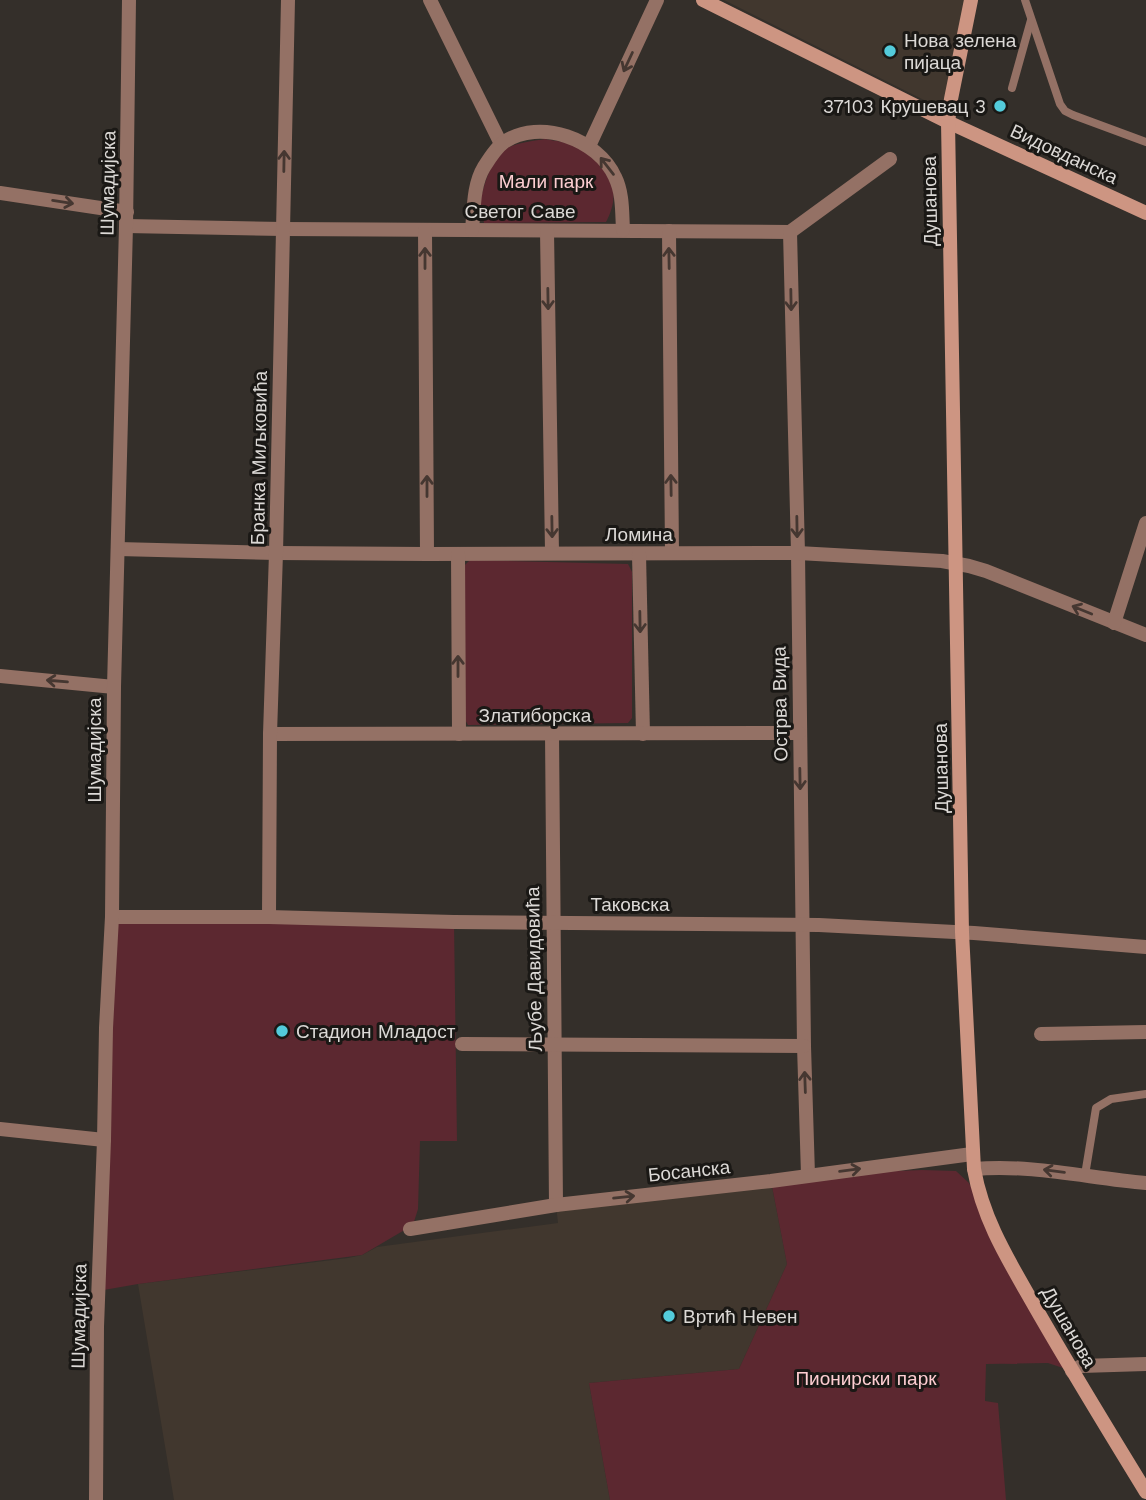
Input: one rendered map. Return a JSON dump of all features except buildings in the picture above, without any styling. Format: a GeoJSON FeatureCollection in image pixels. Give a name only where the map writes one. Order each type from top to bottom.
{"type":"FeatureCollection","features":[{"type":"Feature","properties":{"kind":"main road","name":"Видовданска"},"geometry":{"type":"LineString","coordinates":[[703,0],[948,122],[1146,213]]}},
{"type":"Feature","properties":{"kind":"main road","name":"Душанова"},"geometry":{"type":"LineString","coordinates":[[971,0],[948,122],[962,932],[972,1154],[978,1189],[988,1219],[1072,1371],[1146,1493]]}},
{"type":"Feature","properties":{"kind":"street","name":"Шумадијска"},"geometry":{"type":"LineString","coordinates":[[96,1500],[97,1328],[112,917],[114,687],[127,219],[129,0]]}},
{"type":"Feature","properties":{"kind":"street","name":"Бранка Миљковића"},"geometry":{"type":"LineString","coordinates":[[269,917],[270,734],[288,0]]}},
{"type":"Feature","properties":{"kind":"street"},"geometry":{"type":"LineString","coordinates":[[430,0],[501,144]]}},
{"type":"Feature","properties":{"kind":"street"},"geometry":{"type":"LineString","coordinates":[[589,146],[657,0]]}},
{"type":"Feature","properties":{"kind":"street"},"geometry":{"type":"LineString","coordinates":[[472,230],[477,185],[482,169],[501,144],[517,135],[539,131],[552,132],[589,146],[606,162],[617,181],[623,230]]}},
{"type":"Feature","properties":{"kind":"street"},"geometry":{"type":"LineString","coordinates":[[790,232],[890,159]]}},
{"type":"Feature","properties":{"kind":"street","name":"Светог Саве"},"geometry":{"type":"LineString","coordinates":[[0,193],[127,219],[283,229],[790,232]]}},
{"type":"Feature","properties":{"kind":"street"},"geometry":{"type":"LineString","coordinates":[[425,230],[427,554]]}},
{"type":"Feature","properties":{"kind":"street"},"geometry":{"type":"LineString","coordinates":[[547,231],[552,552]]}},
{"type":"Feature","properties":{"kind":"street"},"geometry":{"type":"LineString","coordinates":[[669,231],[672,554]]}},
{"type":"Feature","properties":{"kind":"street","name":"Острва Вида"},"geometry":{"type":"LineString","coordinates":[[790,232],[808,1175]]}},
{"type":"Feature","properties":{"kind":"street"},"geometry":{"type":"LineString","coordinates":[[1114,623],[1146,523]]}},
{"type":"Feature","properties":{"kind":"street","name":"Ломина"},"geometry":{"type":"LineString","coordinates":[[118,549],[427,554],[798,553],[942,561],[986,571],[1146,635]]}},
{"type":"Feature","properties":{"kind":"street"},"geometry":{"type":"LineString","coordinates":[[458,554],[459,734]]}},
{"type":"Feature","properties":{"kind":"street"},"geometry":{"type":"LineString","coordinates":[[639,554],[643,734]]}},
{"type":"Feature","properties":{"kind":"street"},"geometry":{"type":"LineString","coordinates":[[0,676],[114,687]]}},
{"type":"Feature","properties":{"kind":"street","name":"Љубе Давидовића"},"geometry":{"type":"LineString","coordinates":[[552,733],[556,1205]]}},
{"type":"Feature","properties":{"kind":"street","name":"Златиборска"},"geometry":{"type":"LineString","coordinates":[[270,734],[799,733]]}},
{"type":"Feature","properties":{"kind":"street","name":"Таковска"},"geometry":{"type":"LineString","coordinates":[[112,917],[802,924],[962,932],[1146,947]]}},
{"type":"Feature","properties":{"kind":"street"},"geometry":{"type":"LineString","coordinates":[[1041,1034],[1146,1032]]}},
{"type":"Feature","properties":{"kind":"street"},"geometry":{"type":"LineString","coordinates":[[462,1044],[804,1046]]}},
{"type":"Feature","properties":{"kind":"street"},"geometry":{"type":"LineString","coordinates":[[0,1129],[104,1140]]}},
{"type":"Feature","properties":{"kind":"street","name":"Босанска"},"geometry":{"type":"LineString","coordinates":[[410,1229],[556,1205],[771,1181],[972,1154]]}},
{"type":"Feature","properties":{"kind":"street"},"geometry":{"type":"LineString","coordinates":[[974,1170],[998,1167],[1030,1169],[1146,1183]]}},
{"type":"Feature","properties":{"kind":"street"},"geometry":{"type":"LineString","coordinates":[[1072,1371],[1081,1366],[1146,1364]]}},
{"type":"Feature","properties":{"kind":"lane"},"geometry":{"type":"LineString","coordinates":[[1025,0],[1055,93],[1065,111],[1146,142]]}},
{"type":"Feature","properties":{"kind":"lane"},"geometry":{"type":"LineString","coordinates":[[1012,88],[1031,20]]}},
{"type":"Feature","properties":{"kind":"lane"},"geometry":{"type":"LineString","coordinates":[[1085,1175],[1096,1108],[1111,1099],[1146,1094]]}},
{"type":"Feature","properties":{"kind":"shaded area","name":"Нова зелена пијаца"},"geometry":{"type":"Polygon","coordinates":[[[724,0],[967,0],[944,110],[724,0]]]}},
{"type":"Feature","properties":{"kind":"shaded area"},"geometry":{"type":"Polygon","coordinates":[[[771,1181],[787,1264],[739,1369],[589,1383],[610,1500],[174,1500],[138,1284],[348,1258],[362,1255],[377,1247],[558,1223],[556,1205],[771,1181]]]}},
{"type":"Feature","properties":{"kind":"green space","name":"Мали парк"},"geometry":{"type":"Polygon","coordinates":[[[545,139],[578,147],[603,168],[610,179],[614,194],[612,209],[606,222],[484,223],[480,207],[482,194],[498,155],[511,146],[545,139]]]}},
{"type":"Feature","properties":{"kind":"green space"},"geometry":{"type":"Polygon","coordinates":[[[470,560],[628,564],[632,572],[632,718],[628,723],[468,725],[464,718],[462,568],[470,560]]]}},
{"type":"Feature","properties":{"kind":"green space","name":"Стадион Младост"},"geometry":{"type":"Polygon","coordinates":[[[112,917],[454,922],[457,1141],[420,1141],[418,1209],[413,1225],[362,1255],[98,1291],[112,917]]]}},
{"type":"Feature","properties":{"kind":"green space","name":"Пионирски парк"},"geometry":{"type":"Polygon","coordinates":[[[956,1171],[969,1183],[1072,1371],[1048,1363],[986,1364],[985,1401],[998,1403],[1006,1500],[610,1500],[589,1383],[739,1369],[787,1264],[771,1181],[815,1174],[956,1171]]]}},
{"type":"Feature","properties":{"kind":"place","name":"Нова зелена пијаца"},"geometry":{"type":"Point","coordinates":[890,51]}},
{"type":"Feature","properties":{"kind":"place","name":"37103 Крушевац 3"},"geometry":{"type":"Point","coordinates":[1000,106]}},
{"type":"Feature","properties":{"kind":"place","name":"Стадион Младост"},"geometry":{"type":"Point","coordinates":[282,1031]}},
{"type":"Feature","properties":{"kind":"place","name":"Вртић Невен"},"geometry":{"type":"Point","coordinates":[669,1316]}}]}
